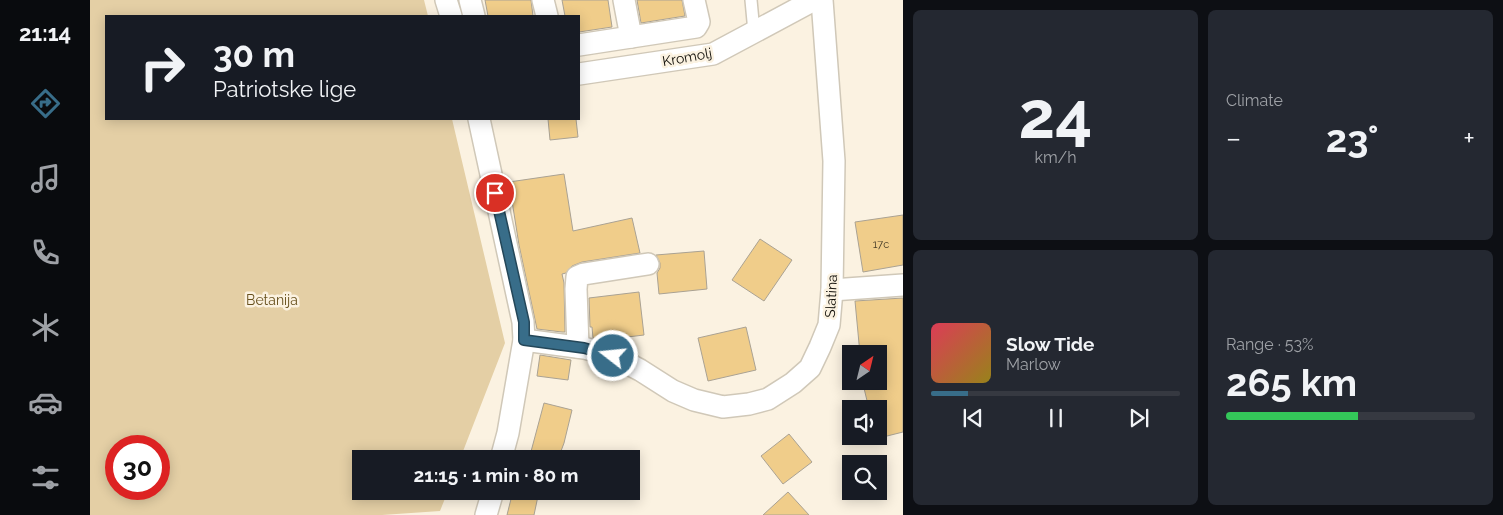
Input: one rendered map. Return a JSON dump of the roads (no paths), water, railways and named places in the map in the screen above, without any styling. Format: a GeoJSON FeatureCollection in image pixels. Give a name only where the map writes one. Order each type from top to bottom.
{"type":"FeatureCollection","features":[{"type":"Feature","properties":{"kind":"street"},"geometry":{"type":"LineString","coordinates":[[446,0],[451,15]]}},
{"type":"Feature","properties":{"kind":"street"},"geometry":{"type":"LineString","coordinates":[[470,0],[474,15]]}},
{"type":"Feature","properties":{"kind":"street"},"geometry":{"type":"LineString","coordinates":[[543,0],[547,15]]}},
{"type":"Feature","properties":{"kind":"street"},"geometry":{"type":"LineString","coordinates":[[624,0],[631,38]]}},
{"type":"Feature","properties":{"kind":"street"},"geometry":{"type":"LineString","coordinates":[[580,45],[696,27],[699,22],[694,0]]}},
{"type":"Feature","properties":{"kind":"street","name":"Kromolj"},"geometry":{"type":"LineString","coordinates":[[580,74],[713,54],[754,32],[787,7],[814,0]]}},
{"type":"Feature","properties":{"kind":"street","name":"Slatina"},"geometry":{"type":"LineString","coordinates":[[524,340],[578,347],[613,356],[640,370],[673,392],[694,400],[724,407],[749,404],[768,399],[793,383],[810,368],[829,324],[832,290],[834,161],[822,0]]}},
{"type":"Feature","properties":{"kind":"street"},"geometry":{"type":"LineString","coordinates":[[479,120],[524,322],[524,340],[503,450]]}},
{"type":"Feature","properties":{"kind":"street"},"geometry":{"type":"LineString","coordinates":[[578,347],[577,277],[584,274],[648,264]]}},
{"type":"Feature","properties":{"kind":"street"},"geometry":{"type":"LineString","coordinates":[[832,290],[903,285]]}},
{"type":"Feature","properties":{"kind":"street"},"geometry":{"type":"LineString","coordinates":[[486,515],[490,500]]}},
{"type":"Feature","properties":{"kind":"lane"},"geometry":{"type":"LineString","coordinates":[[751,0],[754,32]]}},
{"type":"Feature","properties":{"kind":"park label","name":"Betanija"},"geometry":{"type":"Point","coordinates":[272,300]}}]}
